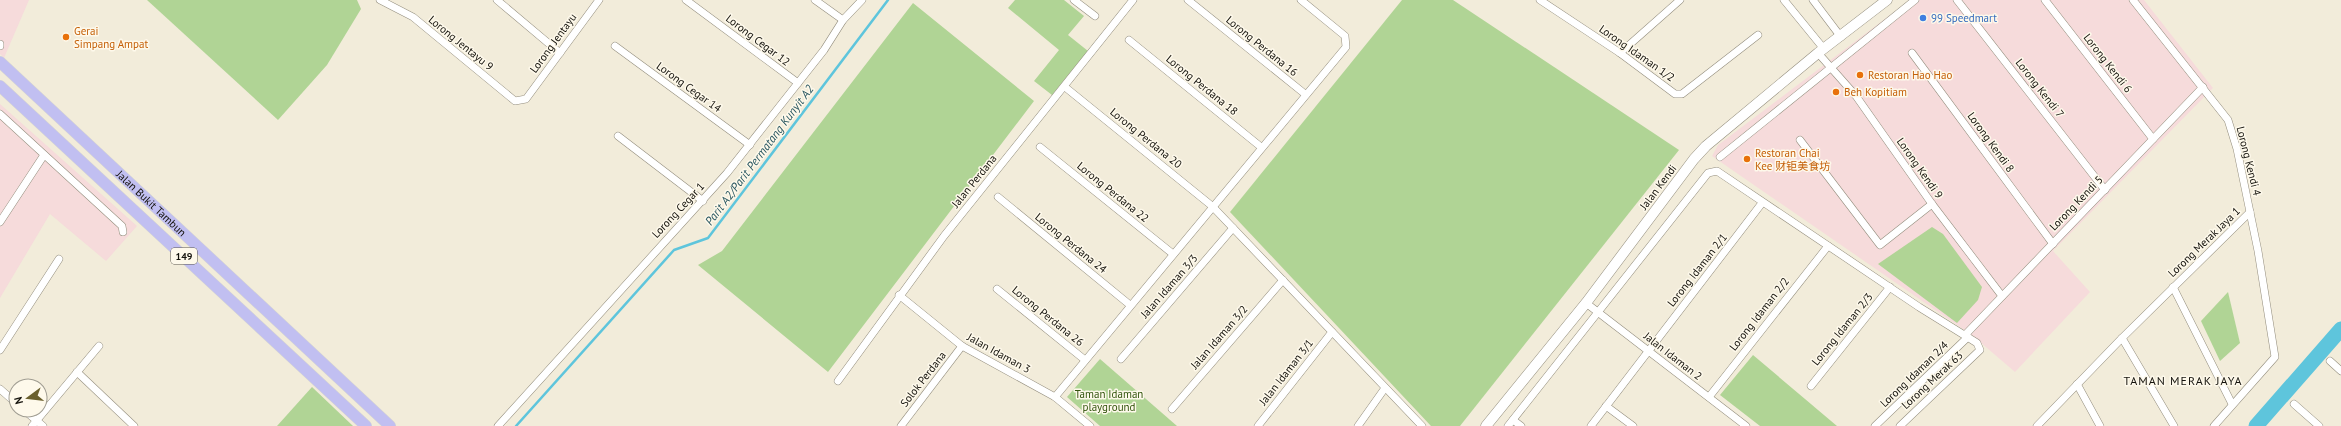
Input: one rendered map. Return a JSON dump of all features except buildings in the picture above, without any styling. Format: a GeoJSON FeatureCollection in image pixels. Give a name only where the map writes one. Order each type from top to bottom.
{"type":"FeatureCollection","features":[{"type":"Feature","properties":{"kind":"main road","name":"Jalan Bukit Tambun"},"geometry":{"type":"LineString","coordinates":[[0,62],[390,426]]}},
{"type":"Feature","properties":{"kind":"main road","name":"Jalan Bukit Tambun"},"geometry":{"type":"LineString","coordinates":[[0,86],[366,426]]}},
{"type":"Feature","properties":{"kind":"street","name":"Lorong Jentayu 9"},"geometry":{"type":"LineString","coordinates":[[380,0],[413,17],[515,101],[526,100]]}},
{"type":"Feature","properties":{"kind":"street"},"geometry":{"type":"LineString","coordinates":[[497,0],[560,53]]}},
{"type":"Feature","properties":{"kind":"street","name":"Lorong Jentayu"},"geometry":{"type":"LineString","coordinates":[[526,100],[599,0]]}},
{"type":"Feature","properties":{"kind":"street","name":"Lorong Cegar 12"},"geometry":{"type":"LineString","coordinates":[[686,0],[798,83]]}},
{"type":"Feature","properties":{"kind":"street"},"geometry":{"type":"LineString","coordinates":[[815,0],[843,20]]}},
{"type":"Feature","properties":{"kind":"street","name":"Lorong Cegar 1"},"geometry":{"type":"LineString","coordinates":[[498,426],[671,233],[703,201],[750,145],[824,50],[843,20],[862,0]]}},
{"type":"Feature","properties":{"kind":"street"},"geometry":{"type":"LineString","coordinates":[[1074,0],[1095,16]]}},
{"type":"Feature","properties":{"kind":"street","name":"Jalan Perdana"},"geometry":{"type":"LineString","coordinates":[[838,381],[899,295],[944,236],[1065,87],[1133,0]]}},
{"type":"Feature","properties":{"kind":"street","name":"Lorong Perdana 16"},"geometry":{"type":"LineString","coordinates":[[1188,0],[1304,94]]}},
{"type":"Feature","properties":{"kind":"street"},"geometry":{"type":"LineString","coordinates":[[1055,397],[1304,94],[1346,47],[1345,36],[1301,0]]}},
{"type":"Feature","properties":{"kind":"street","name":"Lorong Idaman 1/2"},"geometry":{"type":"LineString","coordinates":[[1540,0],[1620,53],[1675,94],[1682,94],[1758,34]]}},
{"type":"Feature","properties":{"kind":"street"},"geometry":{"type":"LineString","coordinates":[[1620,53],[1678,0]]}},
{"type":"Feature","properties":{"kind":"street","name":"Lorong Kendi 9"},"geometry":{"type":"LineString","coordinates":[[1784,0],[1832,68],[1856,96],[1932,204],[2002,296]]}},
{"type":"Feature","properties":{"kind":"street"},"geometry":{"type":"LineString","coordinates":[[1813,0],[1841,37]]}},
{"type":"Feature","properties":{"kind":"street","name":"Jalan Kendi"},"geometry":{"type":"LineString","coordinates":[[1486,426],[1586,303],[1694,159],[1706,146],[1821,51],[1888,0]]}},
{"type":"Feature","properties":{"kind":"street"},"geometry":{"type":"LineString","coordinates":[[1720,157],[1915,0]]}},
{"type":"Feature","properties":{"kind":"street","name":"Lorong Kendi 7"},"geometry":{"type":"LineString","coordinates":[[1957,0],[2105,190]]}},
{"type":"Feature","properties":{"kind":"street","name":"Lorong Kendi 6"},"geometry":{"type":"LineString","coordinates":[[2045,0],[2153,139]]}},
{"type":"Feature","properties":{"kind":"street","name":"Lorong Kendi 4"},"geometry":{"type":"LineString","coordinates":[[2133,0],[2228,120],[2237,149],[2250,212],[2275,357],[2232,404]]}},
{"type":"Feature","properties":{"kind":"street","name":"Lorong Perdana 18"},"geometry":{"type":"LineString","coordinates":[[1129,40],[1261,147]]}},
{"type":"Feature","properties":{"kind":"street","name":"Lorong Cegar 14"},"geometry":{"type":"LineString","coordinates":[[615,46],[750,145]]}},
{"type":"Feature","properties":{"kind":"street","name":"Lorong Kendi 8"},"geometry":{"type":"LineString","coordinates":[[1912,53],[2053,244]]}},
{"type":"Feature","properties":{"kind":"street","name":"Lorong Perdana 20"},"geometry":{"type":"LineString","coordinates":[[1065,87],[1212,206],[1422,426]]}},
{"type":"Feature","properties":{"kind":"street","name":"Lorong Kendi 5"},"geometry":{"type":"LineString","coordinates":[[1966,336],[2002,296],[2203,87]]}},
{"type":"Feature","properties":{"kind":"street"},"geometry":{"type":"LineString","coordinates":[[0,114],[122,226],[123,232]]}},
{"type":"Feature","properties":{"kind":"street"},"geometry":{"type":"LineString","coordinates":[[618,136],[703,201]]}},
{"type":"Feature","properties":{"kind":"street"},"geometry":{"type":"LineString","coordinates":[[1800,140],[1880,245],[1932,204]]}},
{"type":"Feature","properties":{"kind":"street","name":"Lorong Perdana 22"},"geometry":{"type":"LineString","coordinates":[[1040,147],[1173,254]]}},
{"type":"Feature","properties":{"kind":"street"},"geometry":{"type":"LineString","coordinates":[[0,222],[44,155]]}},
{"type":"Feature","properties":{"kind":"street"},"geometry":{"type":"LineString","coordinates":[[1508,426],[1708,173],[1712,170],[1717,171],[1762,203],[1966,336]]}},
{"type":"Feature","properties":{"kind":"street","name":"Lorong Perdana 24"},"geometry":{"type":"LineString","coordinates":[[998,197],[1130,305]]}},
{"type":"Feature","properties":{"kind":"street","name":"Lorong Idaman 2/1"},"geometry":{"type":"LineString","coordinates":[[1590,426],[1762,203]]}},
{"type":"Feature","properties":{"kind":"street","name":"Lorong Merak Jaya 1"},"geometry":{"type":"LineString","coordinates":[[2037,426],[2122,338],[2250,212]]}},
{"type":"Feature","properties":{"kind":"street","name":"Jalan Idaman 3/3"},"geometry":{"type":"LineString","coordinates":[[1120,359],[1233,228]]}},
{"type":"Feature","properties":{"kind":"street","name":"Lorong Idaman 2/2"},"geometry":{"type":"LineString","coordinates":[[1708,397],[1828,246]]}},
{"type":"Feature","properties":{"kind":"street"},"geometry":{"type":"LineString","coordinates":[[0,350],[59,258]]}},
{"type":"Feature","properties":{"kind":"street","name":"Jalan Idaman 3/2"},"geometry":{"type":"LineString","coordinates":[[1172,409],[1283,280]]}},
{"type":"Feature","properties":{"kind":"street","name":"Lorong Idaman 2/3"},"geometry":{"type":"LineString","coordinates":[[1811,386],[1890,287]]}},
{"type":"Feature","properties":{"kind":"street"},"geometry":{"type":"LineString","coordinates":[[2173,287],[2232,404],[2214,426]]}},
{"type":"Feature","properties":{"kind":"street","name":"Lorong Perdana 26"},"geometry":{"type":"LineString","coordinates":[[997,289],[1085,360]]}},
{"type":"Feature","properties":{"kind":"street","name":"Jalan Idaman 3"},"geometry":{"type":"LineString","coordinates":[[899,295],[962,346],[1055,397],[1090,426]]}},
{"type":"Feature","properties":{"kind":"street","name":"Jalan Idaman 2"},"geometry":{"type":"LineString","coordinates":[[1586,303],[1746,426]]}},
{"type":"Feature","properties":{"kind":"street","name":"Jalan Idaman 3/1"},"geometry":{"type":"LineString","coordinates":[[1258,426],[1332,332]]}},
{"type":"Feature","properties":{"kind":"street","name":"Lorong Merak 63"},"geometry":{"type":"LineString","coordinates":[[1900,426],[1980,350],[1978,343],[1966,336]]}},
{"type":"Feature","properties":{"kind":"street","name":"Lorong Idaman 2/4"},"geometry":{"type":"LineString","coordinates":[[1875,426],[1966,336]]}},
{"type":"Feature","properties":{"kind":"street"},"geometry":{"type":"LineString","coordinates":[[2122,338],[2174,426]]}},
{"type":"Feature","properties":{"kind":"street"},"geometry":{"type":"LineString","coordinates":[[43,426],[34,423],[98,346]]}},
{"type":"Feature","properties":{"kind":"street","name":"Solok Perdana"},"geometry":{"type":"LineString","coordinates":[[900,426],[962,346]]}},
{"type":"Feature","properties":{"kind":"street"},"geometry":{"type":"LineString","coordinates":[[2330,361],[2341,371]]}},
{"type":"Feature","properties":{"kind":"street"},"geometry":{"type":"LineString","coordinates":[[77,372],[134,426]]}},
{"type":"Feature","properties":{"kind":"street"},"geometry":{"type":"LineString","coordinates":[[2077,384],[2100,426]]}},
{"type":"Feature","properties":{"kind":"street"},"geometry":{"type":"LineString","coordinates":[[1358,426],[1385,388]]}},
{"type":"Feature","properties":{"kind":"street"},"geometry":{"type":"LineString","coordinates":[[0,389],[8,396]]}},
{"type":"Feature","properties":{"kind":"street"},"geometry":{"type":"LineString","coordinates":[[2294,404],[2319,426]]}},
{"type":"Feature","properties":{"kind":"street"},"geometry":{"type":"LineString","coordinates":[[1606,406],[1633,426]]}},
{"type":"Feature","properties":{"kind":"street"},"geometry":{"type":"LineString","coordinates":[[1513,420],[1521,426]]}},
{"type":"Feature","properties":{"kind":"shaded area"},"geometry":{"type":"Polygon","coordinates":[[[0,0],[29,0],[4,58],[0,54],[0,0]]]}},
{"type":"Feature","properties":{"kind":"shaded area"},"geometry":{"type":"Polygon","coordinates":[[[1910,0],[2144,0],[2213,88],[2053,251],[2090,292],[2015,372],[1973,336],[1712,156],[1718,145],[1910,0]]]}},
{"type":"Feature","properties":{"kind":"shaded area"},"geometry":{"type":"Polygon","coordinates":[[[0,104],[137,226],[106,261],[50,214],[0,298],[0,104]]]}},
{"type":"Feature","properties":{"kind":"green space"},"geometry":{"type":"Polygon","coordinates":[[[147,0],[357,0],[361,9],[327,65],[278,120],[147,0]]]}},
{"type":"Feature","properties":{"kind":"green space"},"geometry":{"type":"Polygon","coordinates":[[[1015,0],[1064,0],[1084,16],[1068,35],[1088,51],[1052,95],[1034,81],[1059,50],[1008,8],[1015,0]]]}},
{"type":"Feature","properties":{"kind":"green space"},"geometry":{"type":"Polygon","coordinates":[[[1402,0],[1453,0],[1679,150],[1460,426],[1431,426],[1230,212],[1402,0]]]}},
{"type":"Feature","properties":{"kind":"green space"},"geometry":{"type":"Polygon","coordinates":[[[913,3],[1034,101],[828,372],[698,265],[722,251],[913,3]]]}},
{"type":"Feature","properties":{"kind":"green space"},"geometry":{"type":"Polygon","coordinates":[[[1932,227],[1943,234],[1982,287],[1978,300],[1957,323],[1878,264],[1932,227]]]}},
{"type":"Feature","properties":{"kind":"green space"},"geometry":{"type":"Polygon","coordinates":[[[2228,292],[2240,343],[2220,361],[2201,321],[2228,292]]]}},
{"type":"Feature","properties":{"kind":"green space"},"geometry":{"type":"Polygon","coordinates":[[[1753,355],[1837,426],[1760,426],[1720,395],[1753,355]]]}},
{"type":"Feature","properties":{"kind":"green space","name":"Taman Idaman playground"},"geometry":{"type":"Polygon","coordinates":[[[1100,359],[1177,426],[1100,426],[1067,397],[1100,359]]]}},
{"type":"Feature","properties":{"kind":"green space"},"geometry":{"type":"Polygon","coordinates":[[[312,387],[353,426],[277,426],[312,387]]]}},
{"type":"Feature","properties":{"kind":"waterway","name":"Parit A2/Parit Permatang Kunyit A2"},"geometry":{"type":"LineString","coordinates":[[516,426],[674,250],[708,238],[888,0]]}},
{"type":"Feature","properties":{"kind":"waterway"},"geometry":{"type":"LineString","coordinates":[[2256,426],[2341,329]]}},
{"type":"Feature","properties":{"kind":"place","name":"99 Speedmart"},"geometry":{"type":"Point","coordinates":[1923,18]}},
{"type":"Feature","properties":{"kind":"place","name":"Gerai Simpang Ampat"},"geometry":{"type":"Point","coordinates":[66,37]}},
{"type":"Feature","properties":{"kind":"place","name":"Restoran Hao Hao"},"geometry":{"type":"Point","coordinates":[1860,75]}},
{"type":"Feature","properties":{"kind":"place","name":"Beh Kopitiam"},"geometry":{"type":"Point","coordinates":[1836,92]}},
{"type":"Feature","properties":{"kind":"place","name":"Restoran Chai Kee 财钜美食坊"},"geometry":{"type":"Point","coordinates":[1747,159]}},
{"type":"Feature","properties":{"kind":"district","name":"TAMAN MERAK JAYA"},"geometry":{"type":"Point","coordinates":[2183,380]}}]}
